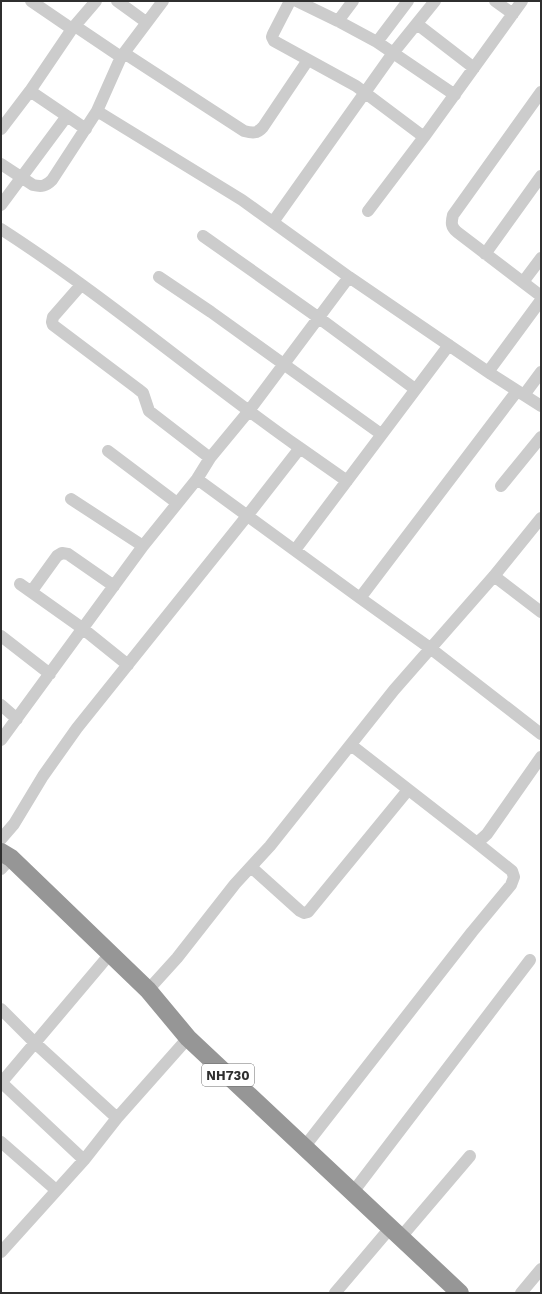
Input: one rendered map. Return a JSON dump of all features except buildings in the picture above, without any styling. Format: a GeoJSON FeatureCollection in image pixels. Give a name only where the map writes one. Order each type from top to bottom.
{"type":"FeatureCollection","features":[{"type":"Feature","properties":{"kind":"highway","name":"NH730"},"geometry":{"type":"LineString","coordinates":[[4,860],[110,954],[148,990],[188,1038],[305,1146],[460,1293]]}},
{"type":"Feature","properties":{"kind":"street"},"geometry":{"type":"LineString","coordinates":[[31,1],[74,28],[122,55],[244,131],[255,133],[260,131],[308,60]]}},
{"type":"Feature","properties":{"kind":"street"},"geometry":{"type":"LineString","coordinates":[[1,129],[30,91],[74,28],[96,1]]}},
{"type":"Feature","properties":{"kind":"street"},"geometry":{"type":"LineString","coordinates":[[117,1],[146,22]]}},
{"type":"Feature","properties":{"kind":"street"},"geometry":{"type":"LineString","coordinates":[[1,164],[33,185],[39,186],[49,183],[97,112],[122,55],[163,1]]}},
{"type":"Feature","properties":{"kind":"street"},"geometry":{"type":"LineString","coordinates":[[290,1],[272,37],[274,40],[280,45],[365,92],[424,137]]}},
{"type":"Feature","properties":{"kind":"street"},"geometry":{"type":"LineString","coordinates":[[298,1],[338,20],[377,42],[455,95]]}},
{"type":"Feature","properties":{"kind":"street"},"geometry":{"type":"LineString","coordinates":[[338,20],[353,1]]}},
{"type":"Feature","properties":{"kind":"street"},"geometry":{"type":"LineString","coordinates":[[377,42],[408,1]]}},
{"type":"Feature","properties":{"kind":"street"},"geometry":{"type":"LineString","coordinates":[[273,222],[393,53],[435,1]]}},
{"type":"Feature","properties":{"kind":"street"},"geometry":{"type":"LineString","coordinates":[[495,1],[513,14]]}},
{"type":"Feature","properties":{"kind":"street"},"geometry":{"type":"LineString","coordinates":[[368,211],[455,95],[522,1]]}},
{"type":"Feature","properties":{"kind":"street"},"geometry":{"type":"LineString","coordinates":[[417,24],[474,68]]}},
{"type":"Feature","properties":{"kind":"street"},"geometry":{"type":"LineString","coordinates":[[30,91],[86,130]]}},
{"type":"Feature","properties":{"kind":"street"},"geometry":{"type":"LineString","coordinates":[[541,92],[453,215],[451,223],[452,228],[541,296]]}},
{"type":"Feature","properties":{"kind":"street"},"geometry":{"type":"LineString","coordinates":[[97,112],[242,200],[349,277],[488,372],[541,406]]}},
{"type":"Feature","properties":{"kind":"street"},"geometry":{"type":"LineString","coordinates":[[1,206],[67,116]]}},
{"type":"Feature","properties":{"kind":"street"},"geometry":{"type":"LineString","coordinates":[[485,254],[541,176]]}},
{"type":"Feature","properties":{"kind":"street"},"geometry":{"type":"LineString","coordinates":[[1,229],[41,255],[248,412],[347,481]]}},
{"type":"Feature","properties":{"kind":"street"},"geometry":{"type":"LineString","coordinates":[[203,236],[319,318],[415,389]]}},
{"type":"Feature","properties":{"kind":"street"},"geometry":{"type":"LineString","coordinates":[[523,282],[541,258]]}},
{"type":"Feature","properties":{"kind":"street"},"geometry":{"type":"LineString","coordinates":[[159,277],[211,312],[381,434]]}},
{"type":"Feature","properties":{"kind":"street"},"geometry":{"type":"LineString","coordinates":[[1,740],[143,546],[210,458],[248,412],[349,277]]}},
{"type":"Feature","properties":{"kind":"street"},"geometry":{"type":"LineString","coordinates":[[81,285],[53,317],[53,325],[143,393],[149,411],[210,458]]}},
{"type":"Feature","properties":{"kind":"street"},"geometry":{"type":"LineString","coordinates":[[488,372],[541,300]]}},
{"type":"Feature","properties":{"kind":"street"},"geometry":{"type":"LineString","coordinates":[[295,550],[449,345]]}},
{"type":"Feature","properties":{"kind":"street"},"geometry":{"type":"LineString","coordinates":[[360,598],[521,393],[541,372]]}},
{"type":"Feature","properties":{"kind":"street"},"geometry":{"type":"LineString","coordinates":[[501,486],[541,437]]}},
{"type":"Feature","properties":{"kind":"street"},"geometry":{"type":"LineString","coordinates":[[1,839],[14,824],[43,776],[77,728],[300,448]]}},
{"type":"Feature","properties":{"kind":"street"},"geometry":{"type":"LineString","coordinates":[[108,451],[177,503]]}},
{"type":"Feature","properties":{"kind":"street"},"geometry":{"type":"LineString","coordinates":[[196,478],[430,648],[541,734]]}},
{"type":"Feature","properties":{"kind":"street"},"geometry":{"type":"LineString","coordinates":[[71,499],[143,546]]}},
{"type":"Feature","properties":{"kind":"street"},"geometry":{"type":"LineString","coordinates":[[148,990],[176,958],[225,896],[270,846],[394,690],[539,525]]}},
{"type":"Feature","properties":{"kind":"street"},"geometry":{"type":"LineString","coordinates":[[31,592],[57,556],[62,553],[68,554],[114,586]]}},
{"type":"Feature","properties":{"kind":"street"},"geometry":{"type":"LineString","coordinates":[[494,576],[541,612]]}},
{"type":"Feature","properties":{"kind":"street"},"geometry":{"type":"LineString","coordinates":[[20,584],[82,628],[128,665]]}},
{"type":"Feature","properties":{"kind":"street"},"geometry":{"type":"LineString","coordinates":[[1,636],[50,674]]}},
{"type":"Feature","properties":{"kind":"street"},"geometry":{"type":"LineString","coordinates":[[1,706],[17,719]]}},
{"type":"Feature","properties":{"kind":"street"},"geometry":{"type":"LineString","coordinates":[[305,1146],[472,932],[511,885],[514,877],[512,871],[351,745]]}},
{"type":"Feature","properties":{"kind":"street"},"geometry":{"type":"LineString","coordinates":[[477,843],[487,834],[541,757]]}},
{"type":"Feature","properties":{"kind":"street"},"geometry":{"type":"LineString","coordinates":[[251,867],[300,911],[304,913],[308,912],[408,790]]}},
{"type":"Feature","properties":{"kind":"street"},"geometry":{"type":"LineString","coordinates":[[84,1160],[1,1082],[110,954]]}},
{"type":"Feature","properties":{"kind":"street"},"geometry":{"type":"LineString","coordinates":[[353,1192],[530,960]]}},
{"type":"Feature","properties":{"kind":"street"},"geometry":{"type":"LineString","coordinates":[[1,1008],[35,1043],[117,1118]]}},
{"type":"Feature","properties":{"kind":"street"},"geometry":{"type":"LineString","coordinates":[[1,1252],[84,1160],[117,1118],[188,1038]]}},
{"type":"Feature","properties":{"kind":"street"},"geometry":{"type":"LineString","coordinates":[[1,1142],[56,1190]]}},
{"type":"Feature","properties":{"kind":"street"},"geometry":{"type":"LineString","coordinates":[[335,1293],[470,1156]]}},
{"type":"Feature","properties":{"kind":"street"},"geometry":{"type":"LineString","coordinates":[[521,1293],[541,1269]]}}]}
